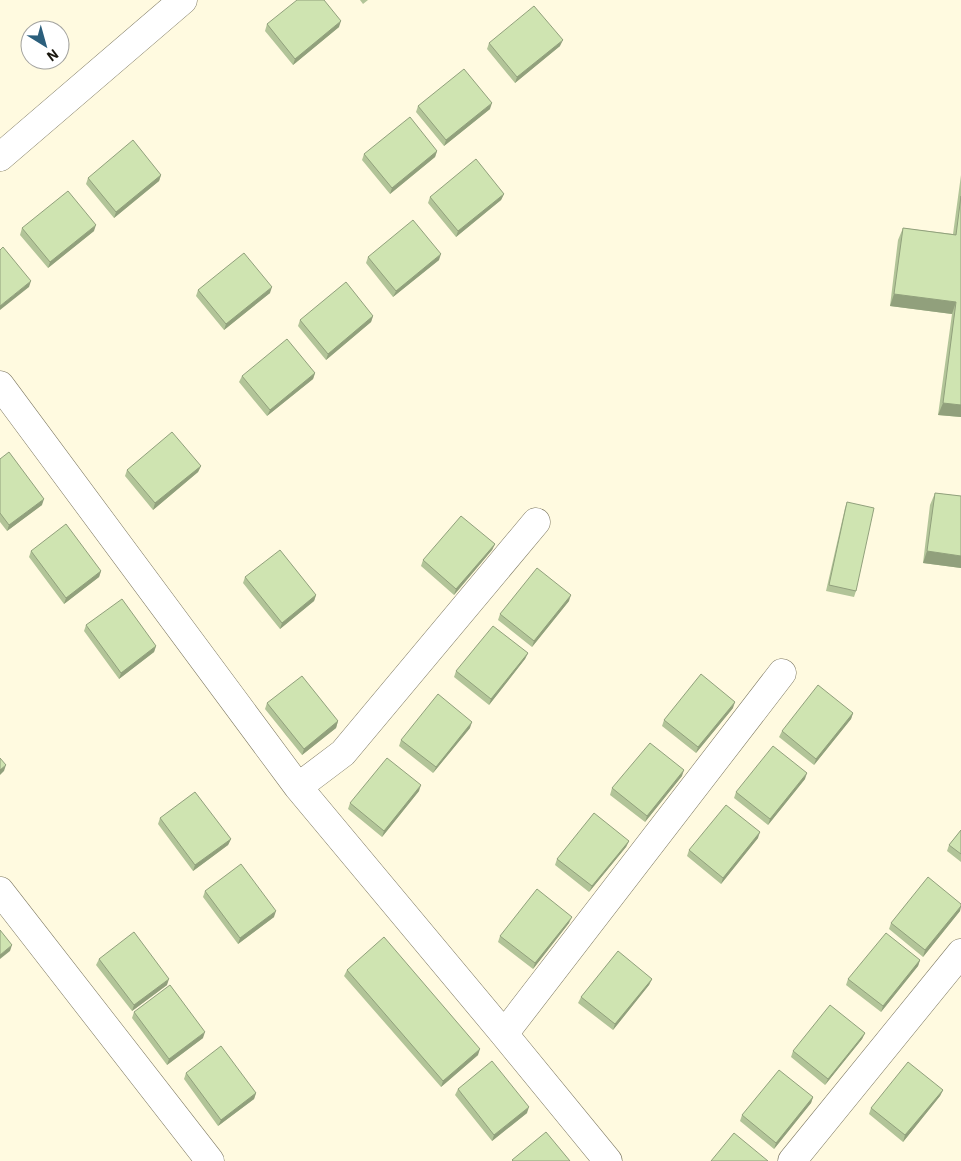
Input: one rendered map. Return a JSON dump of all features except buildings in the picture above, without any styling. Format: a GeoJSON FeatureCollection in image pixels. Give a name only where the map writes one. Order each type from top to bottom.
{"type":"FeatureCollection","features":[{"type":"Feature","properties":{"kind":"street"},"geometry":{"type":"LineString","coordinates":[[0,157],[183,0]]}},
{"type":"Feature","properties":{"kind":"street"},"geometry":{"type":"LineString","coordinates":[[0,385],[298,787],[608,1161]]}},
{"type":"Feature","properties":{"kind":"street"},"geometry":{"type":"LineString","coordinates":[[298,787],[344,753],[536,522]]}},
{"type":"Feature","properties":{"kind":"street"},"geometry":{"type":"LineString","coordinates":[[504,1034],[782,673]]}},
{"type":"Feature","properties":{"kind":"street"},"geometry":{"type":"LineString","coordinates":[[0,891],[210,1161]]}},
{"type":"Feature","properties":{"kind":"street"},"geometry":{"type":"LineString","coordinates":[[792,1161],[961,953]]}}]}
